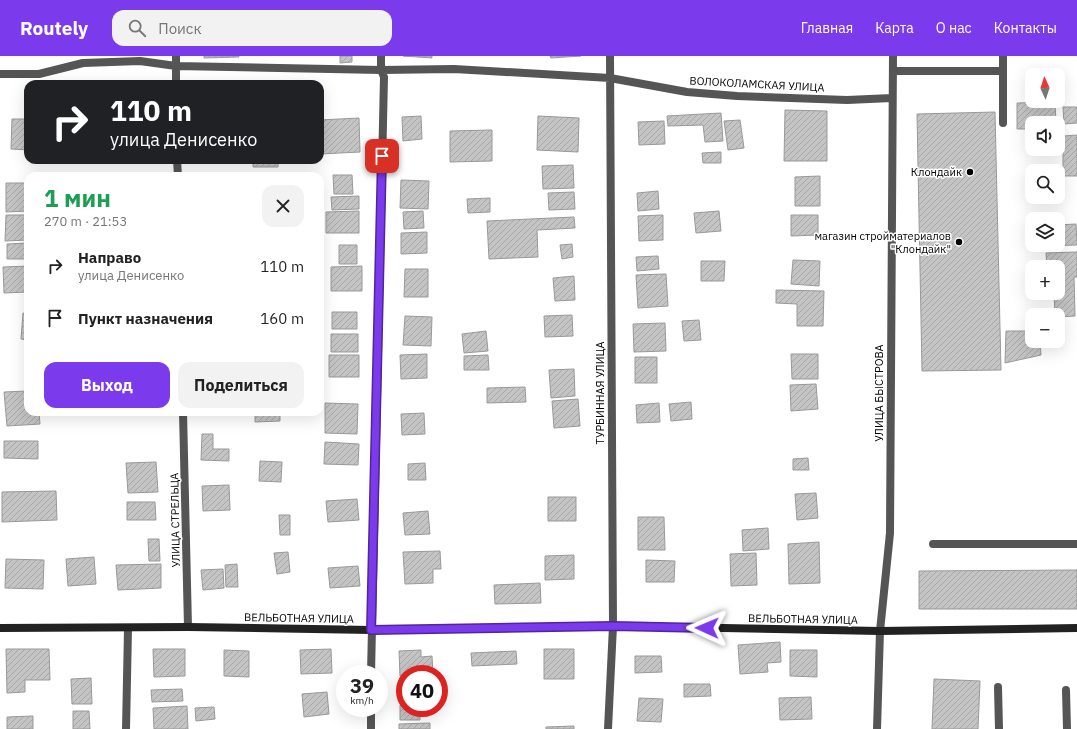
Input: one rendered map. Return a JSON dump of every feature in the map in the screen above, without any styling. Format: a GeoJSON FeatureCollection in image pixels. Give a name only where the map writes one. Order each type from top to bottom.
{"type":"FeatureCollection","features":[{"type":"Feature","properties":{"kind":"street"},"geometry":{"type":"LineString","coordinates":[[176,56],[176,80]]}},
{"type":"Feature","properties":{"kind":"street"},"geometry":{"type":"LineString","coordinates":[[371,665],[384,77],[381,70],[381,56]]}},
{"type":"Feature","properties":{"kind":"street","name":"ТУРБИННАЯ УЛИЦА"},"geometry":{"type":"LineString","coordinates":[[608,729],[613,626],[610,56]]}},
{"type":"Feature","properties":{"kind":"street","name":"УЛИЦА БЫСТРОВА"},"geometry":{"type":"LineString","coordinates":[[878,729],[880,631],[890,533],[893,56]]}},
{"type":"Feature","properties":{"kind":"street"},"geometry":{"type":"LineString","coordinates":[[1003,56],[1003,123]]}},
{"type":"Feature","properties":{"kind":"street","name":"ВОЛОКОЛАМСКАЯ УЛИЦА"},"geometry":{"type":"LineString","coordinates":[[0,74],[39,74],[83,63],[140,61],[176,66],[381,70],[454,69],[610,78],[687,92],[737,96],[847,100],[892,98]]}},
{"type":"Feature","properties":{"kind":"street"},"geometry":{"type":"LineString","coordinates":[[893,71],[1002,71]]}},
{"type":"Feature","properties":{"kind":"street","name":"УЛИЦА СТРЕЛЬЦА"},"geometry":{"type":"LineString","coordinates":[[183,416],[188,627]]}},
{"type":"Feature","properties":{"kind":"street"},"geometry":{"type":"LineString","coordinates":[[933,544],[1077,544]]}},
{"type":"Feature","properties":{"kind":"street","name":"ВЕЛЬБОТНАЯ УЛИЦА"},"geometry":{"type":"LineString","coordinates":[[0,628],[128,629],[188,627],[371,630],[613,626],[880,631],[1077,628]]}},
{"type":"Feature","properties":{"kind":"street"},"geometry":{"type":"LineString","coordinates":[[126,729],[128,629]]}},
{"type":"Feature","properties":{"kind":"street"},"geometry":{"type":"LineString","coordinates":[[998,687],[999,729]]}},
{"type":"Feature","properties":{"kind":"street"},"geometry":{"type":"LineString","coordinates":[[1066,690],[1067,729]]}},
{"type":"Feature","properties":{"kind":"street"},"geometry":{"type":"LineString","coordinates":[[371,717],[371,729]]}},
{"type":"Feature","properties":{"kind":"building"},"geometry":{"type":"Polygon","coordinates":[[[204,56],[239,56],[239,57],[204,58],[204,56]]]}},
{"type":"Feature","properties":{"kind":"building"},"geometry":{"type":"Polygon","coordinates":[[[340,56],[352,56],[352,62],[340,63],[340,56]]]}},
{"type":"Feature","properties":{"kind":"building"},"geometry":{"type":"Polygon","coordinates":[[[403,56],[432,56],[432,58],[403,56]]]}},
{"type":"Feature","properties":{"kind":"building"},"geometry":{"type":"Polygon","coordinates":[[[550,56],[581,56],[551,58],[550,56]]]}},
{"type":"Feature","properties":{"kind":"building"},"geometry":{"type":"Polygon","coordinates":[[[1017,103],[1025,103],[1025,108],[1055,108],[1056,116],[1025,116],[1025,129],[1017,129],[1017,103]]]}},
{"type":"Feature","properties":{"kind":"building"},"geometry":{"type":"Polygon","coordinates":[[[1077,107],[1077,123],[1065,124],[1065,116],[1064,116],[1063,108],[1077,107]]]}},
{"type":"Feature","properties":{"kind":"building"},"geometry":{"type":"Polygon","coordinates":[[[785,110],[827,111],[827,161],[784,161],[785,110]]]}},
{"type":"Feature","properties":{"kind":"building","name":"магазин стройматериалов \"Клондайк\""},"geometry":{"type":"Polygon","coordinates":[[[995,112],[1001,370],[922,371],[917,114],[995,112]]]}},
{"type":"Feature","properties":{"kind":"building"},"geometry":{"type":"Polygon","coordinates":[[[721,113],[723,141],[705,142],[703,125],[668,126],[667,116],[721,113]]]}},
{"type":"Feature","properties":{"kind":"building"},"geometry":{"type":"Polygon","coordinates":[[[421,116],[422,139],[403,141],[402,117],[421,116]]]}},
{"type":"Feature","properties":{"kind":"building"},"geometry":{"type":"Polygon","coordinates":[[[538,116],[579,118],[578,152],[537,150],[538,116]]]}},
{"type":"Feature","properties":{"kind":"building"},"geometry":{"type":"Polygon","coordinates":[[[359,118],[360,152],[324,154],[324,120],[359,118]]]}},
{"type":"Feature","properties":{"kind":"building"},"geometry":{"type":"Polygon","coordinates":[[[12,119],[24,119],[24,150],[11,149],[12,119]]]}},
{"type":"Feature","properties":{"kind":"building"},"geometry":{"type":"Polygon","coordinates":[[[740,120],[744,148],[728,150],[724,121],[740,120]]]}},
{"type":"Feature","properties":{"kind":"building"},"geometry":{"type":"Polygon","coordinates":[[[664,121],[665,144],[639,145],[638,122],[664,121]]]}},
{"type":"Feature","properties":{"kind":"building"},"geometry":{"type":"Polygon","coordinates":[[[492,130],[492,161],[450,162],[450,131],[492,130]]]}},
{"type":"Feature","properties":{"kind":"building"},"geometry":{"type":"Polygon","coordinates":[[[1077,135],[1077,176],[1065,176],[1063,156],[1065,156],[1065,136],[1077,135]]]}},
{"type":"Feature","properties":{"kind":"building"},"geometry":{"type":"Polygon","coordinates":[[[721,152],[721,163],[703,163],[702,153],[721,152]]]}},
{"type":"Feature","properties":{"kind":"building"},"geometry":{"type":"Polygon","coordinates":[[[253,164],[278,164],[278,167],[253,167],[253,164]]]}},
{"type":"Feature","properties":{"kind":"building"},"geometry":{"type":"Polygon","coordinates":[[[573,165],[574,188],[543,189],[542,166],[573,165]]]}},
{"type":"Feature","properties":{"kind":"building"},"geometry":{"type":"Polygon","coordinates":[[[333,175],[352,175],[353,194],[334,194],[333,175]]]}},
{"type":"Feature","properties":{"kind":"building"},"geometry":{"type":"Polygon","coordinates":[[[820,176],[820,206],[795,206],[795,177],[820,176]]]}},
{"type":"Feature","properties":{"kind":"building"},"geometry":{"type":"Polygon","coordinates":[[[401,180],[429,181],[428,209],[400,208],[401,180]]]}},
{"type":"Feature","properties":{"kind":"building"},"geometry":{"type":"Polygon","coordinates":[[[6,183],[24,183],[24,211],[6,212],[6,183]]]}},
{"type":"Feature","properties":{"kind":"building"},"geometry":{"type":"Polygon","coordinates":[[[658,191],[659,209],[638,211],[637,193],[658,191]]]}},
{"type":"Feature","properties":{"kind":"building"},"geometry":{"type":"Polygon","coordinates":[[[574,192],[575,209],[549,210],[548,193],[574,192]]]}},
{"type":"Feature","properties":{"kind":"building"},"geometry":{"type":"Polygon","coordinates":[[[359,196],[359,209],[332,210],[331,197],[359,196]]]}},
{"type":"Feature","properties":{"kind":"building"},"geometry":{"type":"Polygon","coordinates":[[[490,198],[490,212],[468,213],[467,199],[490,198]]]}},
{"type":"Feature","properties":{"kind":"building"},"geometry":{"type":"Polygon","coordinates":[[[359,211],[359,233],[326,233],[326,212],[359,211]]]}},
{"type":"Feature","properties":{"kind":"building"},"geometry":{"type":"Polygon","coordinates":[[[423,211],[424,228],[404,229],[403,212],[423,211]]]}},
{"type":"Feature","properties":{"kind":"building"},"geometry":{"type":"Polygon","coordinates":[[[719,211],[721,231],[696,233],[694,213],[719,211]]]}},
{"type":"Feature","properties":{"kind":"building"},"geometry":{"type":"Polygon","coordinates":[[[6,215],[24,215],[24,240],[5,241],[6,215]]]}},
{"type":"Feature","properties":{"kind":"building"},"geometry":{"type":"Polygon","coordinates":[[[663,215],[663,240],[639,241],[638,216],[663,215]]]}},
{"type":"Feature","properties":{"kind":"building"},"geometry":{"type":"Polygon","coordinates":[[[791,215],[818,215],[818,235],[791,236],[791,215]]]}},
{"type":"Feature","properties":{"kind":"building"},"geometry":{"type":"Polygon","coordinates":[[[574,217],[575,228],[537,230],[538,257],[489,259],[487,221],[574,217]]]}},
{"type":"Feature","properties":{"kind":"building"},"geometry":{"type":"Polygon","coordinates":[[[1076,224],[1077,245],[1065,245],[1065,225],[1076,224]]]}},
{"type":"Feature","properties":{"kind":"building"},"geometry":{"type":"Polygon","coordinates":[[[427,232],[427,253],[401,254],[401,233],[427,232]]]}},
{"type":"Feature","properties":{"kind":"building"},"geometry":{"type":"Polygon","coordinates":[[[24,243],[24,259],[7,259],[7,244],[24,243]]]}},
{"type":"Feature","properties":{"kind":"building"},"geometry":{"type":"Polygon","coordinates":[[[572,244],[573,257],[562,259],[560,245],[572,244]]]}},
{"type":"Feature","properties":{"kind":"building"},"geometry":{"type":"Polygon","coordinates":[[[339,245],[357,245],[357,264],[339,264],[339,245]]]}},
{"type":"Feature","properties":{"kind":"building"},"geometry":{"type":"Polygon","coordinates":[[[1077,252],[1077,277],[1074,277],[1075,316],[1065,317],[1065,308],[1055,308],[1054,300],[1065,300],[1065,260],[1046,260],[1046,253],[1077,252]]]}},
{"type":"Feature","properties":{"kind":"building"},"geometry":{"type":"Polygon","coordinates":[[[658,256],[659,269],[637,271],[636,257],[658,256]]]}},
{"type":"Feature","properties":{"kind":"building"},"geometry":{"type":"Polygon","coordinates":[[[793,260],[820,261],[819,286],[791,284],[793,260]]]}},
{"type":"Feature","properties":{"kind":"building"},"geometry":{"type":"Polygon","coordinates":[[[701,261],[725,261],[724,281],[701,281],[701,261]]]}},
{"type":"Feature","properties":{"kind":"building"},"geometry":{"type":"Polygon","coordinates":[[[24,266],[24,292],[4,293],[3,267],[24,266]]]}},
{"type":"Feature","properties":{"kind":"building"},"geometry":{"type":"Polygon","coordinates":[[[362,266],[362,291],[331,291],[331,267],[362,266]]]}},
{"type":"Feature","properties":{"kind":"building"},"geometry":{"type":"Polygon","coordinates":[[[405,269],[428,269],[428,297],[404,297],[405,269]]]}},
{"type":"Feature","properties":{"kind":"building"},"geometry":{"type":"Polygon","coordinates":[[[666,274],[668,306],[638,308],[636,275],[666,274]]]}},
{"type":"Feature","properties":{"kind":"building"},"geometry":{"type":"Polygon","coordinates":[[[574,276],[575,300],[555,301],[553,278],[574,276]]]}},
{"type":"Feature","properties":{"kind":"building"},"geometry":{"type":"Polygon","coordinates":[[[776,290],[824,291],[823,326],[797,326],[797,304],[776,303],[776,290]]]}},
{"type":"Feature","properties":{"kind":"building"},"geometry":{"type":"Polygon","coordinates":[[[332,312],[357,312],[357,329],[332,329],[332,312]]]}},
{"type":"Feature","properties":{"kind":"building"},"geometry":{"type":"Polygon","coordinates":[[[23,313],[24,339],[21,339],[23,313]]]}},
{"type":"Feature","properties":{"kind":"building"},"geometry":{"type":"Polygon","coordinates":[[[572,315],[573,336],[545,337],[544,316],[572,315]]]}},
{"type":"Feature","properties":{"kind":"building"},"geometry":{"type":"Polygon","coordinates":[[[405,316],[432,317],[431,346],[403,345],[405,316]]]}},
{"type":"Feature","properties":{"kind":"building"},"geometry":{"type":"Polygon","coordinates":[[[699,320],[701,340],[684,341],[682,321],[699,320]]]}},
{"type":"Feature","properties":{"kind":"building"},"geometry":{"type":"Polygon","coordinates":[[[665,323],[666,351],[634,352],[633,324],[665,323]]]}},
{"type":"Feature","properties":{"kind":"building"},"geometry":{"type":"Polygon","coordinates":[[[486,331],[488,351],[464,353],[462,334],[486,331]]]}},
{"type":"Feature","properties":{"kind":"building"},"geometry":{"type":"Polygon","coordinates":[[[1006,331],[1025,331],[1025,348],[1040,348],[1041,355],[1005,363],[1006,331]]]}},
{"type":"Feature","properties":{"kind":"building"},"geometry":{"type":"Polygon","coordinates":[[[331,334],[358,334],[358,352],[331,352],[331,334]]]}},
{"type":"Feature","properties":{"kind":"building"},"geometry":{"type":"Polygon","coordinates":[[[427,354],[427,378],[401,379],[400,355],[427,354]]]}},
{"type":"Feature","properties":{"kind":"building"},"geometry":{"type":"Polygon","coordinates":[[[791,354],[818,354],[818,379],[792,379],[791,354]]]}},
{"type":"Feature","properties":{"kind":"building"},"geometry":{"type":"Polygon","coordinates":[[[329,355],[359,355],[359,377],[329,377],[329,355]]]}},
{"type":"Feature","properties":{"kind":"building"},"geometry":{"type":"Polygon","coordinates":[[[488,355],[489,370],[464,370],[464,356],[488,355]]]}},
{"type":"Feature","properties":{"kind":"building"},"geometry":{"type":"Polygon","coordinates":[[[635,357],[657,357],[657,383],[635,383],[635,357]]]}},
{"type":"Feature","properties":{"kind":"building"},"geometry":{"type":"Polygon","coordinates":[[[574,369],[575,396],[551,398],[549,370],[574,369]]]}},
{"type":"Feature","properties":{"kind":"building"},"geometry":{"type":"Polygon","coordinates":[[[816,384],[818,409],[791,411],[790,385],[816,384]]]}},
{"type":"Feature","properties":{"kind":"building"},"geometry":{"type":"Polygon","coordinates":[[[525,387],[526,402],[487,403],[487,388],[525,387]]]}},
{"type":"Feature","properties":{"kind":"building"},"geometry":{"type":"Polygon","coordinates":[[[24,391],[24,416],[39,416],[40,424],[7,426],[4,392],[24,391]]]}},
{"type":"Feature","properties":{"kind":"building"},"geometry":{"type":"Polygon","coordinates":[[[578,399],[580,426],[554,428],[552,401],[578,399]]]}},
{"type":"Feature","properties":{"kind":"building"},"geometry":{"type":"Polygon","coordinates":[[[691,402],[692,419],[671,421],[669,404],[691,402]]]}},
{"type":"Feature","properties":{"kind":"building"},"geometry":{"type":"Polygon","coordinates":[[[325,403],[358,404],[357,434],[325,433],[325,403]]]}},
{"type":"Feature","properties":{"kind":"building"},"geometry":{"type":"Polygon","coordinates":[[[659,403],[660,422],[637,423],[636,405],[659,403]]]}},
{"type":"Feature","properties":{"kind":"building"},"geometry":{"type":"Polygon","coordinates":[[[424,413],[425,434],[402,435],[401,414],[424,413]]]}},
{"type":"Feature","properties":{"kind":"building"},"geometry":{"type":"Polygon","coordinates":[[[255,416],[280,416],[280,421],[255,422],[255,416]]]}},
{"type":"Feature","properties":{"kind":"building"},"geometry":{"type":"Polygon","coordinates":[[[202,434],[213,434],[213,449],[229,449],[229,461],[201,460],[202,434]]]}},
{"type":"Feature","properties":{"kind":"building"},"geometry":{"type":"Polygon","coordinates":[[[4,441],[38,441],[38,459],[4,458],[4,441]]]}},
{"type":"Feature","properties":{"kind":"building"},"geometry":{"type":"Polygon","coordinates":[[[325,442],[359,444],[358,465],[324,464],[325,442]]]}},
{"type":"Feature","properties":{"kind":"building"},"geometry":{"type":"Polygon","coordinates":[[[808,458],[809,470],[793,470],[793,459],[808,458]]]}},
{"type":"Feature","properties":{"kind":"building"},"geometry":{"type":"Polygon","coordinates":[[[260,461],[282,462],[281,482],[259,481],[260,461]]]}},
{"type":"Feature","properties":{"kind":"building"},"geometry":{"type":"Polygon","coordinates":[[[156,462],[158,492],[128,493],[126,463],[156,462]]]}},
{"type":"Feature","properties":{"kind":"building"},"geometry":{"type":"Polygon","coordinates":[[[425,463],[426,480],[408,480],[408,464],[425,463]]]}},
{"type":"Feature","properties":{"kind":"building"},"geometry":{"type":"Polygon","coordinates":[[[229,485],[230,510],[203,511],[202,486],[229,485]]]}},
{"type":"Feature","properties":{"kind":"building"},"geometry":{"type":"Polygon","coordinates":[[[56,491],[57,520],[2,522],[2,492],[56,491]]]}},
{"type":"Feature","properties":{"kind":"building"},"geometry":{"type":"Polygon","coordinates":[[[816,493],[818,518],[797,520],[795,494],[816,493]]]}},
{"type":"Feature","properties":{"kind":"building"},"geometry":{"type":"Polygon","coordinates":[[[548,497],[576,497],[576,521],[548,521],[548,497]]]}},
{"type":"Feature","properties":{"kind":"building"},"geometry":{"type":"Polygon","coordinates":[[[357,499],[359,520],[328,522],[326,501],[357,499]]]}},
{"type":"Feature","properties":{"kind":"building"},"geometry":{"type":"Polygon","coordinates":[[[127,502],[155,502],[156,520],[127,520],[127,502]]]}},
{"type":"Feature","properties":{"kind":"building"},"geometry":{"type":"Polygon","coordinates":[[[428,511],[430,534],[405,535],[403,513],[428,511]]]}},
{"type":"Feature","properties":{"kind":"building"},"geometry":{"type":"Polygon","coordinates":[[[279,515],[290,515],[290,535],[280,535],[279,515]]]}},
{"type":"Feature","properties":{"kind":"building"},"geometry":{"type":"Polygon","coordinates":[[[638,517],[664,517],[665,550],[638,550],[638,517]]]}},
{"type":"Feature","properties":{"kind":"building"},"geometry":{"type":"Polygon","coordinates":[[[768,528],[769,549],[743,551],[742,530],[768,528]]]}},
{"type":"Feature","properties":{"kind":"building"},"geometry":{"type":"Polygon","coordinates":[[[148,539],[159,539],[160,561],[149,561],[148,539]]]}},
{"type":"Feature","properties":{"kind":"building"},"geometry":{"type":"Polygon","coordinates":[[[819,542],[820,583],[789,584],[788,544],[819,542]]]}},
{"type":"Feature","properties":{"kind":"building"},"geometry":{"type":"Polygon","coordinates":[[[440,551],[441,569],[433,569],[433,583],[405,584],[403,552],[440,551]]]}},
{"type":"Feature","properties":{"kind":"building"},"geometry":{"type":"Polygon","coordinates":[[[288,552],[290,572],[277,574],[274,553],[288,552]]]}},
{"type":"Feature","properties":{"kind":"building"},"geometry":{"type":"Polygon","coordinates":[[[756,553],[757,585],[731,586],[730,554],[756,553]]]}},
{"type":"Feature","properties":{"kind":"building"},"geometry":{"type":"Polygon","coordinates":[[[574,555],[574,579],[545,580],[545,556],[574,555]]]}},
{"type":"Feature","properties":{"kind":"building"},"geometry":{"type":"Polygon","coordinates":[[[94,557],[96,584],[68,586],[66,559],[94,557]]]}},
{"type":"Feature","properties":{"kind":"building"},"geometry":{"type":"Polygon","coordinates":[[[6,559],[44,560],[43,589],[5,588],[6,559]]]}},
{"type":"Feature","properties":{"kind":"building"},"geometry":{"type":"Polygon","coordinates":[[[646,560],[675,561],[674,582],[646,582],[646,560]]]}},
{"type":"Feature","properties":{"kind":"building"},"geometry":{"type":"Polygon","coordinates":[[[161,564],[161,588],[118,590],[116,565],[161,564]]]}},
{"type":"Feature","properties":{"kind":"building"},"geometry":{"type":"Polygon","coordinates":[[[237,564],[238,587],[226,587],[225,565],[237,564]]]}},
{"type":"Feature","properties":{"kind":"building"},"geometry":{"type":"Polygon","coordinates":[[[358,566],[360,586],[330,588],[328,568],[358,566]]]}},
{"type":"Feature","properties":{"kind":"building"},"geometry":{"type":"Polygon","coordinates":[[[223,569],[224,588],[203,590],[201,570],[223,569]]]}},
{"type":"Feature","properties":{"kind":"building"},"geometry":{"type":"Polygon","coordinates":[[[1077,570],[1077,609],[919,609],[919,571],[1077,570]]]}},
{"type":"Feature","properties":{"kind":"building"},"geometry":{"type":"Polygon","coordinates":[[[540,583],[541,603],[495,604],[494,585],[540,583]]]}},
{"type":"Feature","properties":{"kind":"building"},"geometry":{"type":"Polygon","coordinates":[[[780,642],[781,662],[767,663],[768,672],[740,674],[738,645],[780,642]]]}},
{"type":"Feature","properties":{"kind":"building"},"geometry":{"type":"Polygon","coordinates":[[[6,649],[49,649],[50,680],[25,680],[25,692],[7,693],[6,649]]]}},
{"type":"Feature","properties":{"kind":"building"},"geometry":{"type":"Polygon","coordinates":[[[153,649],[185,649],[185,676],[154,677],[153,649]]]}},
{"type":"Feature","properties":{"kind":"building"},"geometry":{"type":"Polygon","coordinates":[[[331,649],[332,673],[301,674],[300,650],[331,649]]]}},
{"type":"Feature","properties":{"kind":"building"},"geometry":{"type":"Polygon","coordinates":[[[544,649],[574,649],[574,679],[544,679],[544,649]]]}},
{"type":"Feature","properties":{"kind":"building"},"geometry":{"type":"Polygon","coordinates":[[[224,650],[249,651],[249,677],[224,676],[224,650]]]}},
{"type":"Feature","properties":{"kind":"building"},"geometry":{"type":"Polygon","coordinates":[[[421,650],[421,657],[432,656],[432,665],[400,665],[399,651],[421,650]]]}},
{"type":"Feature","properties":{"kind":"building"},"geometry":{"type":"Polygon","coordinates":[[[790,650],[817,650],[817,677],[790,676],[790,650]]]}},
{"type":"Feature","properties":{"kind":"building"},"geometry":{"type":"Polygon","coordinates":[[[516,651],[517,664],[472,666],[471,653],[516,651]]]}},
{"type":"Feature","properties":{"kind":"building"},"geometry":{"type":"Polygon","coordinates":[[[635,656],[661,656],[662,672],[635,673],[635,656]]]}},
{"type":"Feature","properties":{"kind":"building"},"geometry":{"type":"Polygon","coordinates":[[[91,678],[92,704],[72,704],[71,679],[91,678]]]}},
{"type":"Feature","properties":{"kind":"building"},"geometry":{"type":"Polygon","coordinates":[[[934,679],[980,681],[978,729],[932,729],[934,679]]]}},
{"type":"Feature","properties":{"kind":"building"},"geometry":{"type":"Polygon","coordinates":[[[684,684],[710,684],[711,696],[684,697],[684,684]]]}},
{"type":"Feature","properties":{"kind":"building"},"geometry":{"type":"Polygon","coordinates":[[[182,689],[183,701],[152,702],[151,690],[182,689]]]}},
{"type":"Feature","properties":{"kind":"building"},"geometry":{"type":"Polygon","coordinates":[[[327,692],[329,714],[304,717],[302,694],[327,692]]]}},
{"type":"Feature","properties":{"kind":"building"},"geometry":{"type":"Polygon","coordinates":[[[811,697],[812,719],[780,720],[779,698],[811,697]]]}},
{"type":"Feature","properties":{"kind":"building"},"geometry":{"type":"Polygon","coordinates":[[[639,698],[663,699],[661,722],[637,721],[639,698]]]}},
{"type":"Feature","properties":{"kind":"building"},"geometry":{"type":"Polygon","coordinates":[[[187,706],[188,729],[154,729],[153,708],[187,706]]]}},
{"type":"Feature","properties":{"kind":"building"},"geometry":{"type":"Polygon","coordinates":[[[214,707],[215,719],[196,721],[195,708],[214,707]]]}},
{"type":"Feature","properties":{"kind":"building"},"geometry":{"type":"Polygon","coordinates":[[[73,711],[89,711],[90,729],[73,729],[73,711]]]}},
{"type":"Feature","properties":{"kind":"building"},"geometry":{"type":"Polygon","coordinates":[[[33,716],[33,729],[7,729],[7,717],[33,716]]]}},
{"type":"Feature","properties":{"kind":"building"},"geometry":{"type":"Polygon","coordinates":[[[400,717],[420,717],[420,720],[400,720],[400,717]]]}},
{"type":"Feature","properties":{"kind":"building"},"geometry":{"type":"Polygon","coordinates":[[[430,723],[430,729],[399,729],[399,724],[430,723]]]}},
{"type":"Feature","properties":{"kind":"building"},"geometry":{"type":"Polygon","coordinates":[[[574,726],[574,729],[546,729],[546,727],[574,726]]]}},
{"type":"Feature","properties":{"kind":"place","name":"Клондайк"},"geometry":{"type":"Point","coordinates":[970,172]}},
{"type":"Feature","properties":{"kind":"place","name":"магазин стройматериалов \"Клондайк\""},"geometry":{"type":"Point","coordinates":[959,242]}},
{"type":"Feature","properties":{"kind":"route"},"geometry":{"type":"LineString","coordinates":[[382,156],[371,630],[613,626],[707,628]]}}]}
